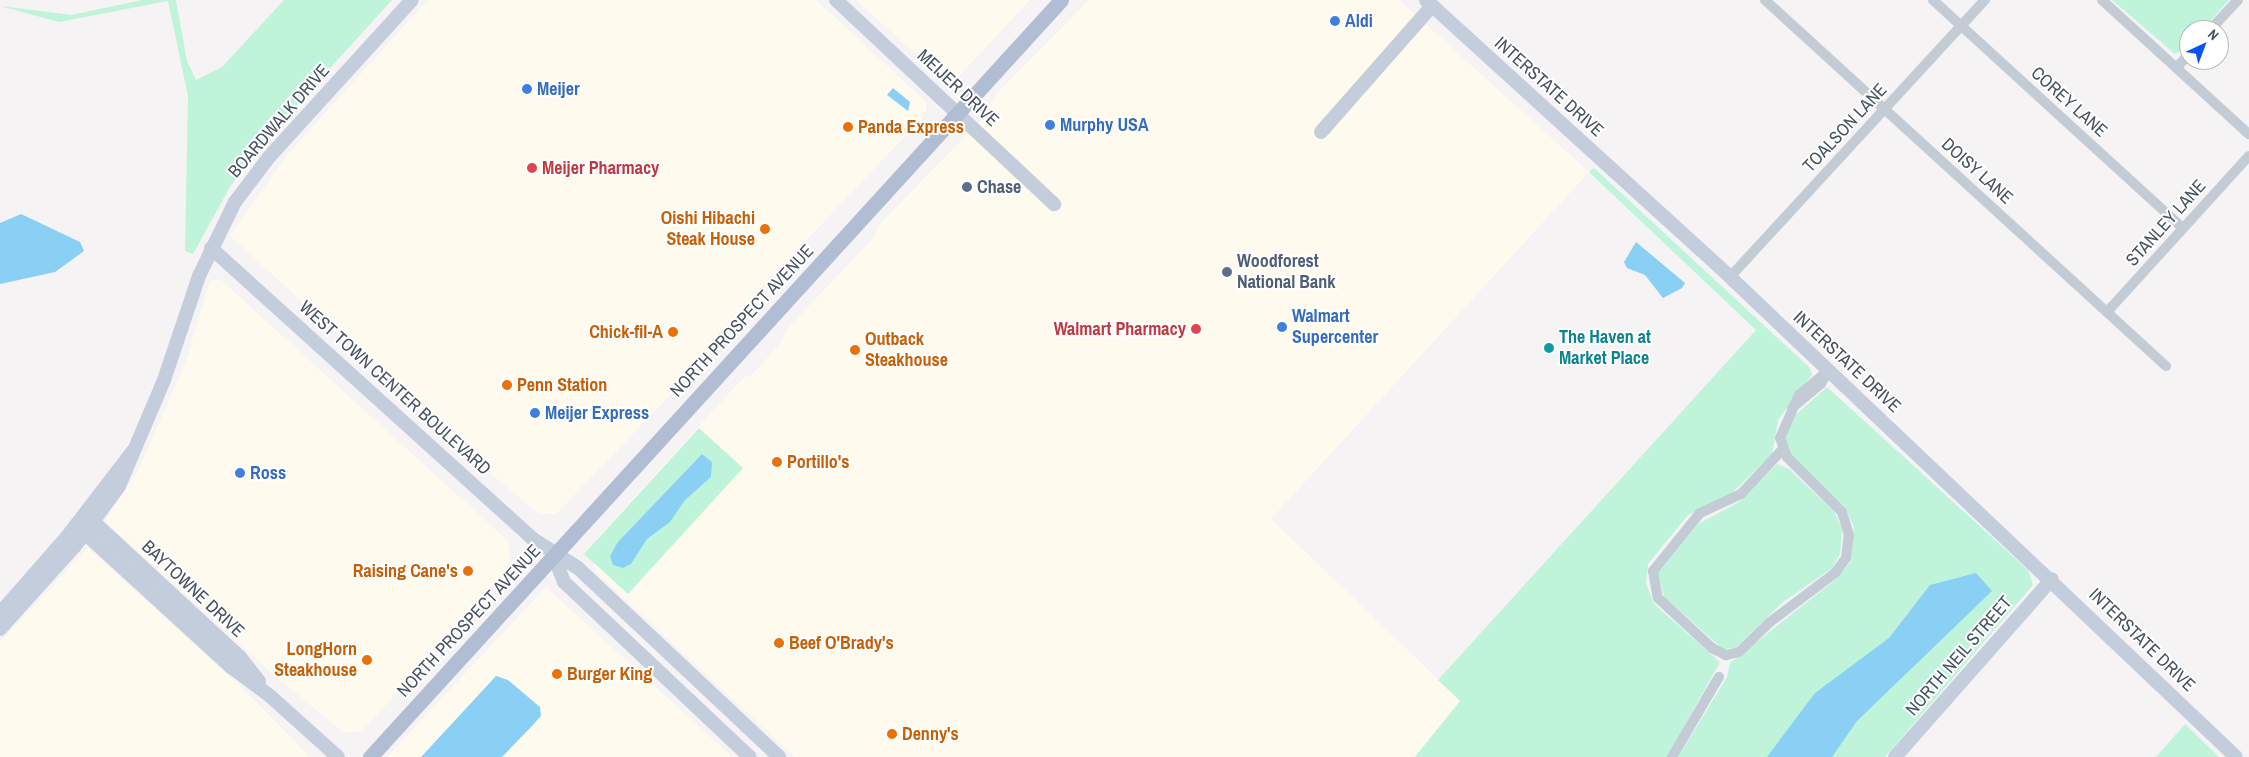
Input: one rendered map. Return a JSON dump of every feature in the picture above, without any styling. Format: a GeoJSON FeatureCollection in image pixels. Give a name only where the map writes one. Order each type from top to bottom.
{"type":"FeatureCollection","features":[{"type":"Feature","properties":{"kind":"main road","name":"BOARDWALK DRIVE"},"geometry":{"type":"LineString","coordinates":[[85,524],[133,451],[164,380],[211,248],[236,202],[269,157],[412,0]]}},
{"type":"Feature","properties":{"kind":"main road","name":"MEIJER DRIVE"},"geometry":{"type":"LineString","coordinates":[[836,0],[1054,204]]}},
{"type":"Feature","properties":{"kind":"main road","name":"NORTH PROSPECT AVENUE"},"geometry":{"type":"LineString","coordinates":[[370,757],[1061,0]]}},
{"type":"Feature","properties":{"kind":"main road"},"geometry":{"type":"LineString","coordinates":[[1321,132],[1429,3]]}},
{"type":"Feature","properties":{"kind":"main road","name":"INTERSTATE DRIVE"},"geometry":{"type":"LineString","coordinates":[[1429,3],[1730,277],[1828,371],[2052,579],[2236,757]]}},
{"type":"Feature","properties":{"kind":"main road","name":"WEST TOWN CENTER BOULEVARD"},"geometry":{"type":"LineString","coordinates":[[211,248],[554,556],[578,568],[779,757]]}},
{"type":"Feature","properties":{"kind":"main road"},"geometry":{"type":"LineString","coordinates":[[0,612],[85,524]]}},
{"type":"Feature","properties":{"kind":"main road"},"geometry":{"type":"LineString","coordinates":[[0,629],[85,524]]}},
{"type":"Feature","properties":{"kind":"main road","name":"BAYTOWNE DRIVE"},"geometry":{"type":"LineString","coordinates":[[85,524],[150,584],[231,667],[270,696],[338,757]]}},
{"type":"Feature","properties":{"kind":"main road","name":"WEST TOWN CENTER BOULEVARD"},"geometry":{"type":"LineString","coordinates":[[554,556],[564,582],[750,757]]}},
{"type":"Feature","properties":{"kind":"main road","name":"NORTH NEIL STREET"},"geometry":{"type":"LineString","coordinates":[[1895,757],[2052,579]]}},
{"type":"Feature","properties":{"kind":"street","name":"DOISY LANE"},"geometry":{"type":"LineString","coordinates":[[1765,0],[2166,366]]}},
{"type":"Feature","properties":{"kind":"street","name":"COREY LANE"},"geometry":{"type":"LineString","coordinates":[[1933,0],[2183,228]]}},
{"type":"Feature","properties":{"kind":"street","name":"TOALSON LANE"},"geometry":{"type":"LineString","coordinates":[[1730,277],[1985,0]]}},
{"type":"Feature","properties":{"kind":"street"},"geometry":{"type":"LineString","coordinates":[[2102,0],[2249,134]]}},
{"type":"Feature","properties":{"kind":"street"},"geometry":{"type":"LineString","coordinates":[[2219,20],[2238,0]]}},
{"type":"Feature","properties":{"kind":"street"},"geometry":{"type":"LineString","coordinates":[[2176,67],[2179,64]]}},
{"type":"Feature","properties":{"kind":"street","name":"STANLEY LANE"},"geometry":{"type":"LineString","coordinates":[[2107,312],[2249,156]]}},
{"type":"Feature","properties":{"kind":"street"},"geometry":{"type":"LineString","coordinates":[[1782,450],[1741,494],[1700,513],[1653,571],[1658,598],[1712,648],[1726,655],[1739,652],[1770,622],[1835,573],[1849,550],[1842,512],[1782,450],[1781,430],[1792,408],[1804,401],[1828,371]]}},
{"type":"Feature","properties":{"kind":"street"},"geometry":{"type":"LineString","coordinates":[[1672,757],[1690,721],[1720,677]]}},
{"type":"Feature","properties":{"kind":"shaded area"},"geometry":{"type":"Polygon","coordinates":[[[428,0],[816,0],[926,102],[926,114],[712,340],[712,350],[701,363],[556,514],[539,514],[496,478],[230,236],[287,155],[428,0]]]}},
{"type":"Feature","properties":{"kind":"shaded area"},"geometry":{"type":"Polygon","coordinates":[[[856,0],[1030,0],[959,76],[943,74],[911,50],[856,0]]]}},
{"type":"Feature","properties":{"kind":"shaded area"},"geometry":{"type":"Polygon","coordinates":[[[1089,0],[1399,0],[1589,172],[1271,519],[1461,701],[1414,757],[795,757],[595,571],[592,550],[599,536],[743,378],[753,374],[779,345],[788,328],[875,236],[877,227],[985,116],[996,94],[1089,0]]]}},
{"type":"Feature","properties":{"kind":"shaded area"},"geometry":{"type":"Polygon","coordinates":[[[220,279],[508,541],[510,562],[505,575],[362,731],[344,733],[274,675],[105,521],[138,471],[186,361],[210,281],[220,279]]]}},
{"type":"Feature","properties":{"kind":"shaded area"},"geometry":{"type":"Polygon","coordinates":[[[88,548],[240,686],[310,757],[0,757],[0,642],[88,548]]]}},
{"type":"Feature","properties":{"kind":"shaded area"},"geometry":{"type":"Polygon","coordinates":[[[546,587],[732,757],[387,757],[546,587]]]}},
{"type":"Feature","properties":{"kind":"green space"},"geometry":{"type":"Polygon","coordinates":[[[142,0],[176,0],[187,61],[196,80],[222,67],[284,0],[392,0],[264,141],[231,185],[193,254],[185,251],[188,96],[168,1],[59,22],[0,6],[72,15],[142,0]]]}},
{"type":"Feature","properties":{"kind":"green space"},"geometry":{"type":"Polygon","coordinates":[[[2112,0],[2229,0],[2211,20],[2179,20],[2179,51],[2175,54],[2112,0]]]}},
{"type":"Feature","properties":{"kind":"green space"},"geometry":{"type":"Polygon","coordinates":[[[1594,168],[1810,368],[1812,375],[1778,420],[1772,454],[1732,493],[1688,515],[1648,564],[1646,583],[1654,604],[1720,662],[1667,757],[1415,757],[1460,701],[1438,680],[1756,330],[1589,172],[1594,168]]]}},
{"type":"Feature","properties":{"kind":"green space"},"geometry":{"type":"Polygon","coordinates":[[[1827,387],[2028,570],[2033,585],[1885,757],[1678,757],[1727,677],[1730,663],[1835,580],[1851,561],[1854,527],[1846,509],[1789,454],[1785,439],[1791,419],[1827,387]]]}},
{"type":"Feature","properties":{"kind":"green space"},"geometry":{"type":"Polygon","coordinates":[[[699,428],[743,468],[628,594],[584,554],[699,428]]]}},
{"type":"Feature","properties":{"kind":"green space"},"geometry":{"type":"Polygon","coordinates":[[[1777,464],[1789,469],[1834,511],[1842,529],[1840,554],[1832,568],[1782,603],[1735,648],[1723,649],[1664,597],[1658,573],[1698,524],[1739,502],[1777,464]]]}},
{"type":"Feature","properties":{"kind":"green space"},"geometry":{"type":"Polygon","coordinates":[[[2185,724],[2219,757],[2156,757],[2185,724]]]}},
{"type":"Feature","properties":{"kind":"water"},"geometry":{"type":"Polygon","coordinates":[[[893,88],[910,102],[908,111],[887,95],[893,88]]]}},
{"type":"Feature","properties":{"kind":"water"},"geometry":{"type":"Polygon","coordinates":[[[21,214],[80,242],[84,251],[55,272],[0,284],[0,223],[21,214]]]}},
{"type":"Feature","properties":{"kind":"water"},"geometry":{"type":"Polygon","coordinates":[[[1636,242],[1685,283],[1682,288],[1663,298],[1645,275],[1627,268],[1624,262],[1636,242]]]}},
{"type":"Feature","properties":{"kind":"water"},"geometry":{"type":"Polygon","coordinates":[[[702,454],[712,462],[711,477],[685,500],[670,522],[647,539],[631,564],[623,568],[613,565],[610,556],[618,542],[702,454]]]}},
{"type":"Feature","properties":{"kind":"water"},"geometry":{"type":"Polygon","coordinates":[[[1976,573],[1992,591],[1857,721],[1832,757],[1767,757],[1815,693],[1889,638],[1930,585],[1976,573]]]}},
{"type":"Feature","properties":{"kind":"water"},"geometry":{"type":"Polygon","coordinates":[[[496,676],[508,680],[540,707],[541,716],[532,726],[502,757],[421,757],[496,676]]]}},
{"type":"Feature","properties":{"kind":"place","name":"Aldi"},"geometry":{"type":"Point","coordinates":[1335,21]}},
{"type":"Feature","properties":{"kind":"place","name":"Meijer"},"geometry":{"type":"Point","coordinates":[527,89]}},
{"type":"Feature","properties":{"kind":"place","name":"Murphy USA"},"geometry":{"type":"Point","coordinates":[1050,125]}},
{"type":"Feature","properties":{"kind":"place","name":"Panda Express"},"geometry":{"type":"Point","coordinates":[848,127]}},
{"type":"Feature","properties":{"kind":"place","name":"Meijer Pharmacy"},"geometry":{"type":"Point","coordinates":[532,168]}},
{"type":"Feature","properties":{"kind":"place","name":"Chase"},"geometry":{"type":"Point","coordinates":[967,187]}},
{"type":"Feature","properties":{"kind":"place","name":"Oishi Hibachi Steak House"},"geometry":{"type":"Point","coordinates":[765,229]}},
{"type":"Feature","properties":{"kind":"place","name":"Woodforest National Bank"},"geometry":{"type":"Point","coordinates":[1227,272]}},
{"type":"Feature","properties":{"kind":"place","name":"Walmart Supercenter"},"geometry":{"type":"Point","coordinates":[1282,327]}},
{"type":"Feature","properties":{"kind":"place","name":"Walmart Pharmacy"},"geometry":{"type":"Point","coordinates":[1196,329]}},
{"type":"Feature","properties":{"kind":"place","name":"Chick-fil-A"},"geometry":{"type":"Point","coordinates":[673,332]}},
{"type":"Feature","properties":{"kind":"place","name":"The Haven at Market Place"},"geometry":{"type":"Point","coordinates":[1549,348]}},
{"type":"Feature","properties":{"kind":"place","name":"Outback Steakhouse"},"geometry":{"type":"Point","coordinates":[855,350]}},
{"type":"Feature","properties":{"kind":"place","name":"Penn Station"},"geometry":{"type":"Point","coordinates":[507,385]}},
{"type":"Feature","properties":{"kind":"place","name":"Meijer Express"},"geometry":{"type":"Point","coordinates":[535,413]}},
{"type":"Feature","properties":{"kind":"place","name":"Portillo's"},"geometry":{"type":"Point","coordinates":[777,462]}},
{"type":"Feature","properties":{"kind":"place","name":"Ross"},"geometry":{"type":"Point","coordinates":[240,473]}},
{"type":"Feature","properties":{"kind":"place","name":"Raising Cane's"},"geometry":{"type":"Point","coordinates":[468,571]}},
{"type":"Feature","properties":{"kind":"place","name":"Beef O'Brady's"},"geometry":{"type":"Point","coordinates":[779,643]}},
{"type":"Feature","properties":{"kind":"place","name":"LongHorn Steakhouse"},"geometry":{"type":"Point","coordinates":[367,660]}},
{"type":"Feature","properties":{"kind":"place","name":"Burger King"},"geometry":{"type":"Point","coordinates":[557,674]}},
{"type":"Feature","properties":{"kind":"place","name":"Denny's"},"geometry":{"type":"Point","coordinates":[892,734]}}]}
